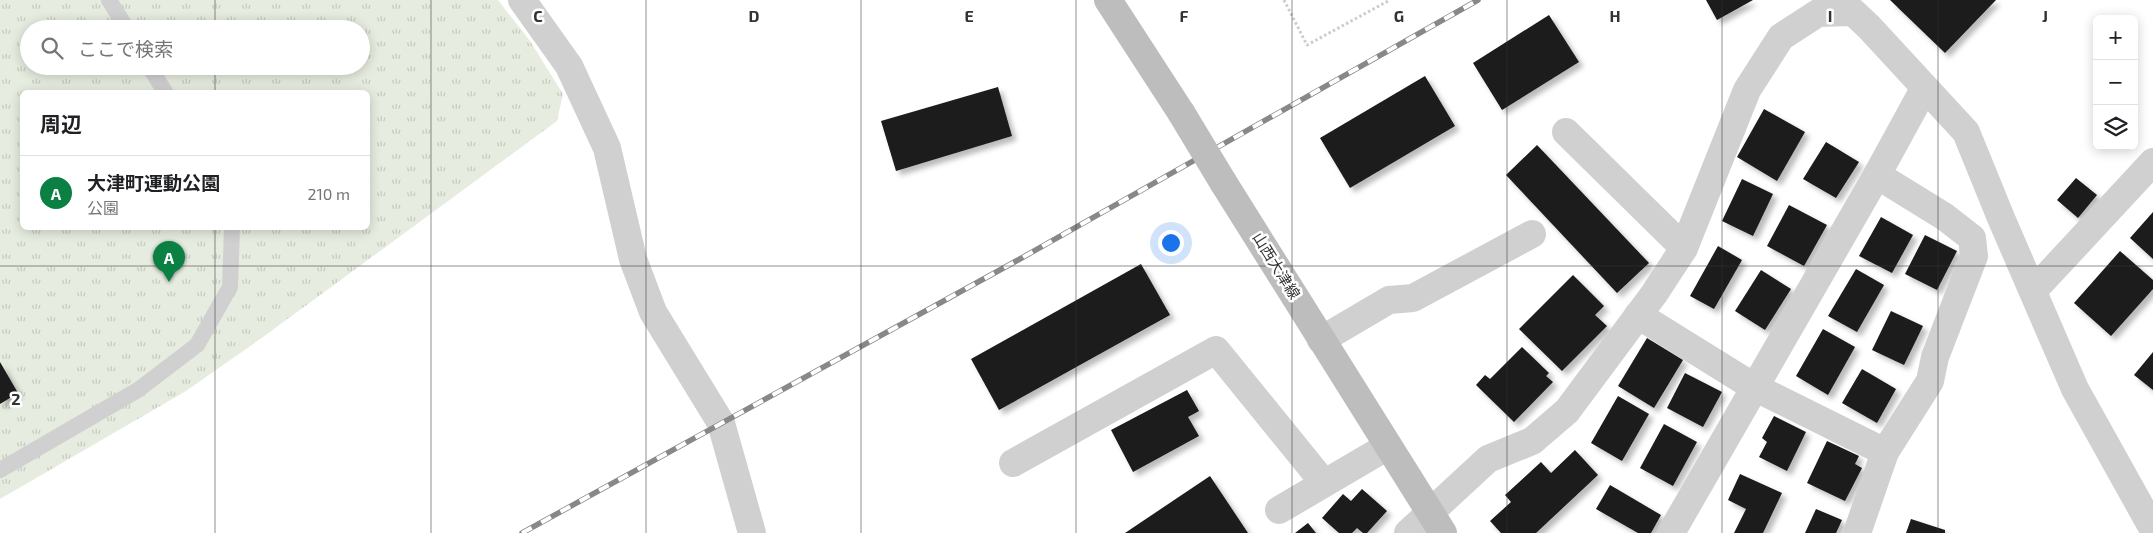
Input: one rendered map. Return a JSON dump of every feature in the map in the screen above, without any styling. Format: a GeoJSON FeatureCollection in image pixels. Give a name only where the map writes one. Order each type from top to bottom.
{"type":"FeatureCollection","features":[{"type":"Feature","properties":{"kind":"main road","name":"山西大津線"},"geometry":{"type":"LineString","coordinates":[[1108,0],[1182,114],[1436,523]]}},
{"type":"Feature","properties":{"kind":"street"},"geometry":{"type":"LineString","coordinates":[[522,0],[569,66],[607,148],[633,259],[653,312],[721,424],[752,533]]}},
{"type":"Feature","properties":{"kind":"street"},"geometry":{"type":"LineString","coordinates":[[1408,533],[1436,523],[1488,460],[1532,441],[1567,411],[1638,315],[1684,248],[1747,90],[1780,36],[1818,13],[1855,6],[1869,27],[1924,89],[1966,132],[2076,389],[2148,518]]}},
{"type":"Feature","properties":{"kind":"street"},"geometry":{"type":"LineString","coordinates":[[1671,533],[1877,175],[1924,89]]}},
{"type":"Feature","properties":{"kind":"street"},"geometry":{"type":"LineString","coordinates":[[1566,132],[1684,248]]}},
{"type":"Feature","properties":{"kind":"street"},"geometry":{"type":"LineString","coordinates":[[2033,291],[2153,162]]}},
{"type":"Feature","properties":{"kind":"street"},"geometry":{"type":"LineString","coordinates":[[1858,533],[1886,452],[1930,381],[1935,357],[1974,256],[1972,238],[1945,217],[1877,175]]}},
{"type":"Feature","properties":{"kind":"street"},"geometry":{"type":"LineString","coordinates":[[1321,340],[1389,300],[1413,298],[1532,234]]}},
{"type":"Feature","properties":{"kind":"street"},"geometry":{"type":"LineString","coordinates":[[1638,315],[1754,387],[1886,452]]}},
{"type":"Feature","properties":{"kind":"street"},"geometry":{"type":"LineString","coordinates":[[1013,463],[1216,350],[1324,483]]}},
{"type":"Feature","properties":{"kind":"street"},"geometry":{"type":"LineString","coordinates":[[1279,510],[1388,446]]}},
{"type":"Feature","properties":{"kind":"street"},"geometry":{"type":"LineString","coordinates":[[2148,518],[2153,482]]}},
{"type":"Feature","properties":{"kind":"lane"},"geometry":{"type":"LineString","coordinates":[[109,0],[121,20]]}},
{"type":"Feature","properties":{"kind":"lane"},"geometry":{"type":"LineString","coordinates":[[155,75],[164,90]]}},
{"type":"Feature","properties":{"kind":"lane"},"geometry":{"type":"LineString","coordinates":[[0,470],[138,390],[197,345],[230,287],[232,230]]}},
{"type":"Feature","properties":{"kind":"path"},"geometry":{"type":"LineString","coordinates":[[1284,0],[1307,45],[1390,0]]}},
{"type":"Feature","properties":{"kind":"green space"},"geometry":{"type":"Polygon","coordinates":[[[0,0],[498,0],[530,41],[563,94],[557,121],[263,337],[186,391],[0,499],[0,0]]]}},
{"type":"Feature","properties":{"kind":"building"},"geometry":{"type":"Polygon","coordinates":[[[1706,0],[1753,0],[1717,20],[1706,0]]]}},
{"type":"Feature","properties":{"kind":"building"},"geometry":{"type":"Polygon","coordinates":[[[1890,0],[1996,0],[1945,53],[1890,0]]]}},
{"type":"Feature","properties":{"kind":"building"},"geometry":{"type":"Polygon","coordinates":[[[1549,15],[1579,62],[1502,110],[1473,63],[1549,15]]]}},
{"type":"Feature","properties":{"kind":"building"},"geometry":{"type":"Polygon","coordinates":[[[1425,76],[1455,126],[1350,188],[1320,138],[1425,76]]]}},
{"type":"Feature","properties":{"kind":"building"},"geometry":{"type":"Polygon","coordinates":[[[998,87],[1012,136],[896,171],[881,121],[998,87]]]}},
{"type":"Feature","properties":{"kind":"building"},"geometry":{"type":"Polygon","coordinates":[[[1764,109],[1805,132],[1777,181],[1737,157],[1764,109]]]}},
{"type":"Feature","properties":{"kind":"building"},"geometry":{"type":"Polygon","coordinates":[[[1826,142],[1859,162],[1836,198],[1803,179],[1826,142]]]}},
{"type":"Feature","properties":{"kind":"building"},"geometry":{"type":"Polygon","coordinates":[[[1537,145],[1649,263],[1617,293],[1506,175],[1537,145]]]}},
{"type":"Feature","properties":{"kind":"building"},"geometry":{"type":"Polygon","coordinates":[[[2076,178],[2097,195],[2078,218],[2057,200],[2076,178]]]}},
{"type":"Feature","properties":{"kind":"building"},"geometry":{"type":"Polygon","coordinates":[[[1742,179],[1773,194],[1753,236],[1722,221],[1742,179]]]}},
{"type":"Feature","properties":{"kind":"building"},"geometry":{"type":"Polygon","coordinates":[[[1789,205],[1827,225],[1804,266],[1767,246],[1789,205]]]}},
{"type":"Feature","properties":{"kind":"building"},"geometry":{"type":"Polygon","coordinates":[[[2153,212],[2153,259],[2130,238],[2153,212]]]}},
{"type":"Feature","properties":{"kind":"building"},"geometry":{"type":"Polygon","coordinates":[[[1881,217],[1913,235],[1892,273],[1859,256],[1881,217]]]}},
{"type":"Feature","properties":{"kind":"building"},"geometry":{"type":"Polygon","coordinates":[[[1925,235],[1957,251],[1937,290],[1905,274],[1925,235]]]}},
{"type":"Feature","properties":{"kind":"building"},"geometry":{"type":"Polygon","coordinates":[[[1718,246],[1742,260],[1714,309],[1690,296],[1718,246]]]}},
{"type":"Feature","properties":{"kind":"building"},"geometry":{"type":"Polygon","coordinates":[[[2120,251],[2153,280],[2153,289],[2111,336],[2074,303],[2120,251]]]}},
{"type":"Feature","properties":{"kind":"building"},"geometry":{"type":"Polygon","coordinates":[[[1141,264],[1170,315],[999,410],[971,359],[1141,264]]]}},
{"type":"Feature","properties":{"kind":"building"},"geometry":{"type":"Polygon","coordinates":[[[1856,269],[1884,285],[1857,332],[1828,316],[1856,269]]]}},
{"type":"Feature","properties":{"kind":"building"},"geometry":{"type":"Polygon","coordinates":[[[1761,270],[1791,289],[1765,330],[1735,311],[1761,270]]]}},
{"type":"Feature","properties":{"kind":"building"},"geometry":{"type":"Polygon","coordinates":[[[1573,275],[1604,306],[1595,315],[1607,326],[1562,371],[1519,329],[1573,275]]]}},
{"type":"Feature","properties":{"kind":"building"},"geometry":{"type":"Polygon","coordinates":[[[1891,311],[1923,326],[1904,365],[1872,350],[1891,311]]]}},
{"type":"Feature","properties":{"kind":"building"},"geometry":{"type":"Polygon","coordinates":[[[1823,329],[1855,347],[1828,395],[1796,376],[1823,329]]]}},
{"type":"Feature","properties":{"kind":"building"},"geometry":{"type":"Polygon","coordinates":[[[1647,338],[1683,360],[1654,408],[1618,386],[1647,338]]]}},
{"type":"Feature","properties":{"kind":"building"},"geometry":{"type":"Polygon","coordinates":[[[1522,347],[1549,373],[1546,376],[1553,382],[1514,422],[1476,385],[1485,375],[1490,379],[1522,347]]]}},
{"type":"Feature","properties":{"kind":"building"},"geometry":{"type":"Polygon","coordinates":[[[2153,352],[2153,390],[2134,375],[2153,352]]]}},
{"type":"Feature","properties":{"kind":"building"},"geometry":{"type":"Polygon","coordinates":[[[0,362],[18,393],[0,404],[0,362]]]}},
{"type":"Feature","properties":{"kind":"building"},"geometry":{"type":"Polygon","coordinates":[[[1862,369],[1896,389],[1877,423],[1842,403],[1862,369]]]}},
{"type":"Feature","properties":{"kind":"building"},"geometry":{"type":"Polygon","coordinates":[[[1685,373],[1722,392],[1703,427],[1667,408],[1685,373]]]}},
{"type":"Feature","properties":{"kind":"building"},"geometry":{"type":"Polygon","coordinates":[[[1187,390],[1199,411],[1188,417],[1199,436],[1133,472],[1111,430],[1187,390]]]}},
{"type":"Feature","properties":{"kind":"building"},"geometry":{"type":"Polygon","coordinates":[[[1618,396],[1649,414],[1622,461],[1591,443],[1618,396]]]}},
{"type":"Feature","properties":{"kind":"building"},"geometry":{"type":"Polygon","coordinates":[[[1774,416],[1806,432],[1787,471],[1759,457],[1767,442],[1762,438],[1774,416]]]}},
{"type":"Feature","properties":{"kind":"building"},"geometry":{"type":"Polygon","coordinates":[[[1664,424],[1697,442],[1673,486],[1640,468],[1664,424]]]}},
{"type":"Feature","properties":{"kind":"building"},"geometry":{"type":"Polygon","coordinates":[[[1827,441],[1859,456],[1855,464],[1862,468],[1845,501],[1807,483],[1827,441]]]}},
{"type":"Feature","properties":{"kind":"building"},"geometry":{"type":"Polygon","coordinates":[[[1575,450],[1598,475],[1536,533],[1501,533],[1490,521],[1511,502],[1505,495],[1541,462],[1551,473],[1575,450]]]}},
{"type":"Feature","properties":{"kind":"building"},"geometry":{"type":"Polygon","coordinates":[[[1740,474],[1782,493],[1763,533],[1734,533],[1746,509],[1728,500],[1740,474]]]}},
{"type":"Feature","properties":{"kind":"building"},"geometry":{"type":"Polygon","coordinates":[[[1210,476],[1248,533],[1125,533],[1210,476]]]}},
{"type":"Feature","properties":{"kind":"building"},"geometry":{"type":"Polygon","coordinates":[[[1610,485],[1661,515],[1651,533],[1638,533],[1596,509],[1610,485]]]}},
{"type":"Feature","properties":{"kind":"building"},"geometry":{"type":"Polygon","coordinates":[[[1362,489],[1387,511],[1367,533],[1363,533],[1357,528],[1352,533],[1339,533],[1322,518],[1343,494],[1351,501],[1362,489]]]}},
{"type":"Feature","properties":{"kind":"building"},"geometry":{"type":"Polygon","coordinates":[[[1816,509],[1842,520],[1836,533],[1805,533],[1816,509]]]}},
{"type":"Feature","properties":{"kind":"building"},"geometry":{"type":"Polygon","coordinates":[[[1911,519],[1945,530],[1945,533],[1906,533],[1911,519]]]}},
{"type":"Feature","properties":{"kind":"building"},"geometry":{"type":"Polygon","coordinates":[[[1308,523],[1316,533],[1295,533],[1308,523]]]}},
{"type":"Feature","properties":{"kind":"railway"},"geometry":{"type":"LineString","coordinates":[[522,533],[1018,260],[1478,0]]}},
{"type":"Feature","properties":{"kind":"place","name":"大津町運動公園"},"geometry":{"type":"Point","coordinates":[169,282]}}]}
